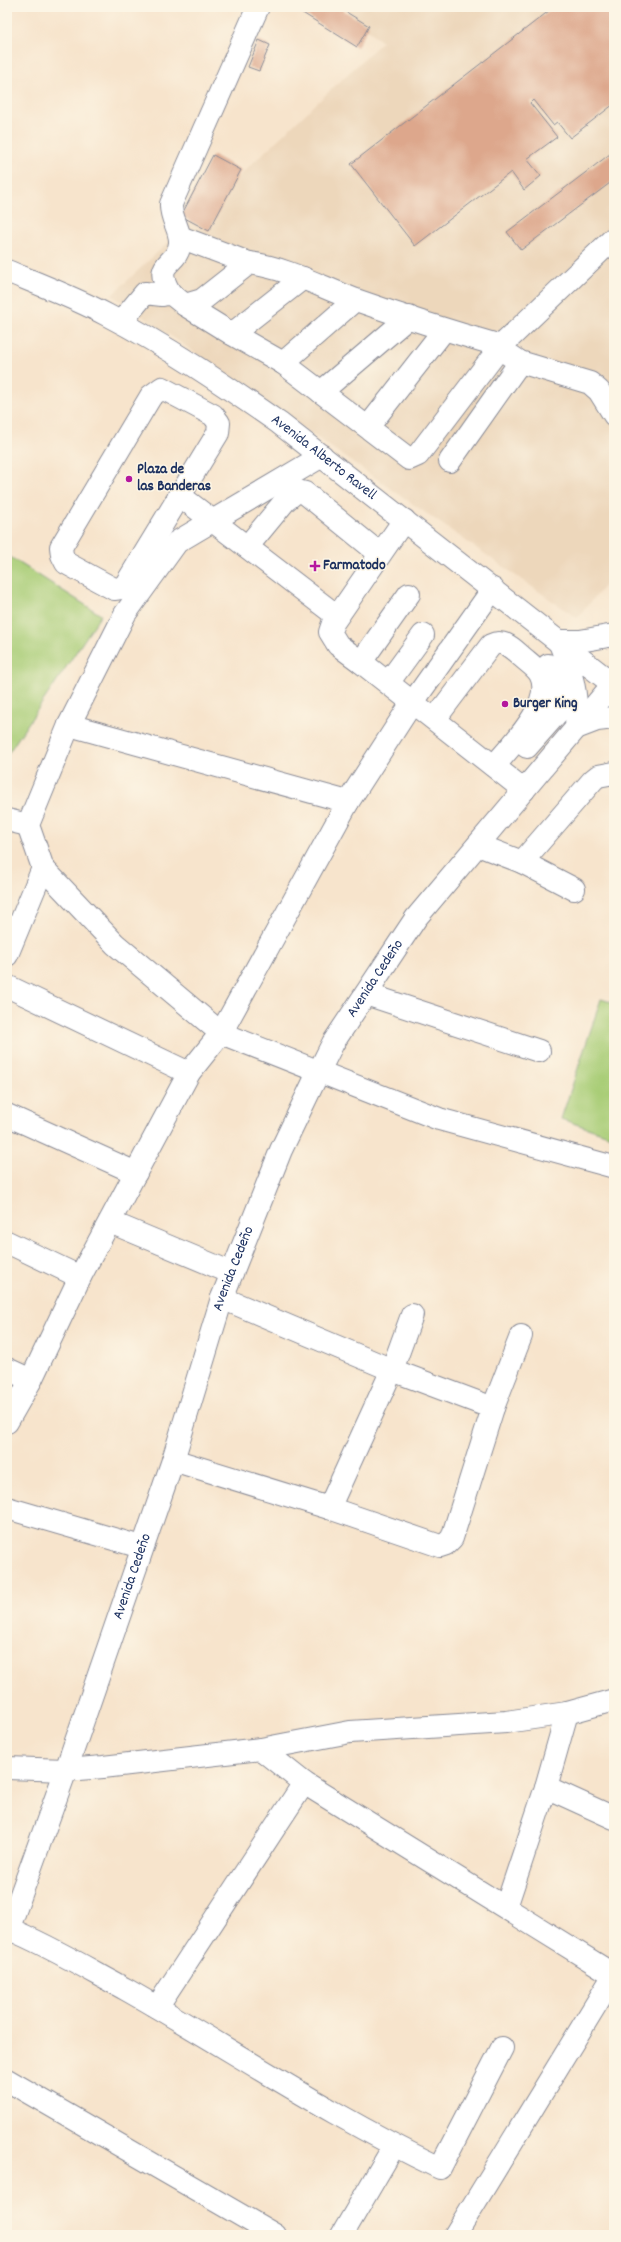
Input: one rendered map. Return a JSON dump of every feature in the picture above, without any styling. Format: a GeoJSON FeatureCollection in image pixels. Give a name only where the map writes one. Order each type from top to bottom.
{"type":"FeatureCollection","features":[{"type":"Feature","properties":{"kind":"street"},"geometry":{"type":"LineString","coordinates":[[258,7],[174,194],[170,213],[180,237],[178,252],[164,268],[162,274],[163,281],[177,299],[232,334],[283,362],[409,459],[414,458],[501,346],[614,238]]}},
{"type":"Feature","properties":{"kind":"street"},"geometry":{"type":"LineString","coordinates":[[180,237],[249,263],[267,265],[303,278],[355,300],[444,330],[501,346],[502,350],[520,362],[590,383],[609,405],[614,415]]}},
{"type":"Feature","properties":{"kind":"street"},"geometry":{"type":"LineString","coordinates":[[121,322],[145,294],[162,295],[177,299],[202,300],[249,263]]}},
{"type":"Feature","properties":{"kind":"street","name":"Avenida Alberto Ravell"},"geometry":{"type":"LineString","coordinates":[[7,271],[58,292],[121,322],[188,361],[234,391],[322,456],[614,683]]}},
{"type":"Feature","properties":{"kind":"street"},"geometry":{"type":"LineString","coordinates":[[232,334],[303,278]]}},
{"type":"Feature","properties":{"kind":"street"},"geometry":{"type":"LineString","coordinates":[[283,362],[355,300]]}},
{"type":"Feature","properties":{"kind":"street"},"geometry":{"type":"LineString","coordinates":[[321,392],[409,317]]}},
{"type":"Feature","properties":{"kind":"street"},"geometry":{"type":"LineString","coordinates":[[368,427],[444,330]]}},
{"type":"Feature","properties":{"kind":"street"},"geometry":{"type":"LineString","coordinates":[[450,461],[520,362]]}},
{"type":"Feature","properties":{"kind":"street"},"geometry":{"type":"LineString","coordinates":[[162,388],[213,415],[219,424],[218,433],[179,495],[126,584],[121,588],[114,589],[66,563],[62,555],[61,547],[151,396],[162,388]]}},
{"type":"Feature","properties":{"kind":"street"},"geometry":{"type":"LineString","coordinates":[[322,456],[177,542],[125,614],[69,725],[17,823],[43,868],[115,944],[221,1033],[439,1119],[614,1167]]}},
{"type":"Feature","properties":{"kind":"street"},"geometry":{"type":"LineString","coordinates":[[247,547],[285,501],[297,491],[305,493],[380,554]]}},
{"type":"Feature","properties":{"kind":"street"},"geometry":{"type":"LineString","coordinates":[[179,495],[337,616]]}},
{"type":"Feature","properties":{"kind":"street"},"geometry":{"type":"LineString","coordinates":[[404,520],[337,616],[330,632],[338,645],[435,719],[524,790]]}},
{"type":"Feature","properties":{"kind":"street"},"geometry":{"type":"LineString","coordinates":[[7,1422],[31,1380],[80,1277],[189,1073],[221,1033],[348,802],[413,702],[493,589]]}},
{"type":"Feature","properties":{"kind":"street"},"geometry":{"type":"LineString","coordinates":[[361,662],[409,594]]}},
{"type":"Feature","properties":{"kind":"street"},"geometry":{"type":"LineString","coordinates":[[388,683],[423,635]]}},
{"type":"Feature","properties":{"kind":"street"},"geometry":{"type":"LineString","coordinates":[[614,635],[580,641],[559,641],[572,673],[577,701],[576,728],[597,720],[614,718]]}},
{"type":"Feature","properties":{"kind":"street"},"geometry":{"type":"LineString","coordinates":[[435,719],[491,645],[497,642],[505,643],[515,650],[540,673],[543,681],[542,692],[538,707],[527,728],[499,770]]}},
{"type":"Feature","properties":{"kind":"street"},"geometry":{"type":"LineString","coordinates":[[499,770],[558,712],[557,686],[547,663]]}},
{"type":"Feature","properties":{"kind":"street","name":"Avenida Cedeño"},"geometry":{"type":"LineString","coordinates":[[8,1932],[66,1770],[141,1547],[173,1460],[222,1298],[281,1150],[319,1071],[333,1043],[416,918],[614,683]]}},
{"type":"Feature","properties":{"kind":"street"},"geometry":{"type":"LineString","coordinates":[[69,725],[348,802]]}},
{"type":"Feature","properties":{"kind":"street"},"geometry":{"type":"LineString","coordinates":[[522,862],[593,780],[598,776],[614,772]]}},
{"type":"Feature","properties":{"kind":"street"},"geometry":{"type":"LineString","coordinates":[[478,845],[522,862],[574,889]]}},
{"type":"Feature","properties":{"kind":"street"},"geometry":{"type":"LineString","coordinates":[[7,955],[43,868]]}},
{"type":"Feature","properties":{"kind":"street"},"geometry":{"type":"LineString","coordinates":[[7,986],[189,1073]]}},
{"type":"Feature","properties":{"kind":"street"},"geometry":{"type":"LineString","coordinates":[[366,994],[539,1051]]}},
{"type":"Feature","properties":{"kind":"street"},"geometry":{"type":"LineString","coordinates":[[7,1116],[136,1173]]}},
{"type":"Feature","properties":{"kind":"street"},"geometry":{"type":"LineString","coordinates":[[110,1222],[232,1272]]}},
{"type":"Feature","properties":{"kind":"street"},"geometry":{"type":"LineString","coordinates":[[7,1242],[80,1277]]}},
{"type":"Feature","properties":{"kind":"street"},"geometry":{"type":"LineString","coordinates":[[222,1298],[392,1370],[493,1408]]}},
{"type":"Feature","properties":{"kind":"street"},"geometry":{"type":"LineString","coordinates":[[329,1508],[392,1370],[412,1315]]}},
{"type":"Feature","properties":{"kind":"street"},"geometry":{"type":"LineString","coordinates":[[173,1460],[329,1508],[440,1546],[446,1544],[452,1538],[493,1408],[521,1336]]}},
{"type":"Feature","properties":{"kind":"street"},"geometry":{"type":"LineString","coordinates":[[7,1369],[31,1380]]}},
{"type":"Feature","properties":{"kind":"street"},"geometry":{"type":"LineString","coordinates":[[7,1508],[141,1547]]}},
{"type":"Feature","properties":{"kind":"street"},"geometry":{"type":"LineString","coordinates":[[7,1768],[66,1770],[261,1748],[350,1732],[506,1722],[567,1713],[614,1700]]}},
{"type":"Feature","properties":{"kind":"street"},"geometry":{"type":"LineString","coordinates":[[506,1907],[546,1787],[567,1713]]}},
{"type":"Feature","properties":{"kind":"street"},"geometry":{"type":"LineString","coordinates":[[261,1748],[304,1783],[614,1975],[454,2235]]}},
{"type":"Feature","properties":{"kind":"street"},"geometry":{"type":"LineString","coordinates":[[157,2007],[304,1783]]}},
{"type":"Feature","properties":{"kind":"street"},"geometry":{"type":"LineString","coordinates":[[546,1787],[614,1818]]}},
{"type":"Feature","properties":{"kind":"street"},"geometry":{"type":"LineString","coordinates":[[8,1932],[40,1942],[157,2007],[394,2146],[440,2168],[502,2048]]}},
{"type":"Feature","properties":{"kind":"street"},"geometry":{"type":"LineString","coordinates":[[7,2080],[275,2235]]}},
{"type":"Feature","properties":{"kind":"street"},"geometry":{"type":"LineString","coordinates":[[342,2235],[394,2146]]}},
{"type":"Feature","properties":{"kind":"shaded area"},"geometry":{"type":"Polygon","coordinates":[[[343,7],[614,7],[614,575],[577,618],[112,295],[382,42],[343,7]]]}},
{"type":"Feature","properties":{"kind":"green space"},"geometry":{"type":"Polygon","coordinates":[[[7,555],[101,615],[7,755],[7,555]]]}},
{"type":"Feature","properties":{"kind":"green space"},"geometry":{"type":"Polygon","coordinates":[[[601,999],[614,1003],[614,1137],[561,1119],[601,999]]]}},
{"type":"Feature","properties":{"kind":"building"},"geometry":{"type":"Polygon","coordinates":[[[293,7],[338,7],[369,26],[357,47],[293,7]]]}},
{"type":"Feature","properties":{"kind":"building"},"geometry":{"type":"Polygon","coordinates":[[[554,7],[614,7],[614,104],[570,138],[557,122],[553,125],[533,100],[530,103],[557,137],[527,159],[541,176],[524,190],[511,172],[415,246],[351,164],[554,7]]]}},
{"type":"Feature","properties":{"kind":"building"},"geometry":{"type":"Polygon","coordinates":[[[259,40],[270,45],[259,71],[248,67],[259,40]]]}},
{"type":"Feature","properties":{"kind":"building"},"geometry":{"type":"Polygon","coordinates":[[[614,151],[614,180],[521,250],[507,232],[614,151]]]}},
{"type":"Feature","properties":{"kind":"building"},"geometry":{"type":"Polygon","coordinates":[[[213,155],[241,170],[209,231],[181,216],[213,155]]]}},
{"type":"Feature","properties":{"kind":"place","name":"Plaza de las Banderas"},"geometry":{"type":"Point","coordinates":[129,479]}},
{"type":"Feature","properties":{"kind":"place","name":"Farmatodo"},"geometry":{"type":"Point","coordinates":[315,566]}},
{"type":"Feature","properties":{"kind":"place","name":"Burger King"},"geometry":{"type":"Point","coordinates":[505,704]}}]}
